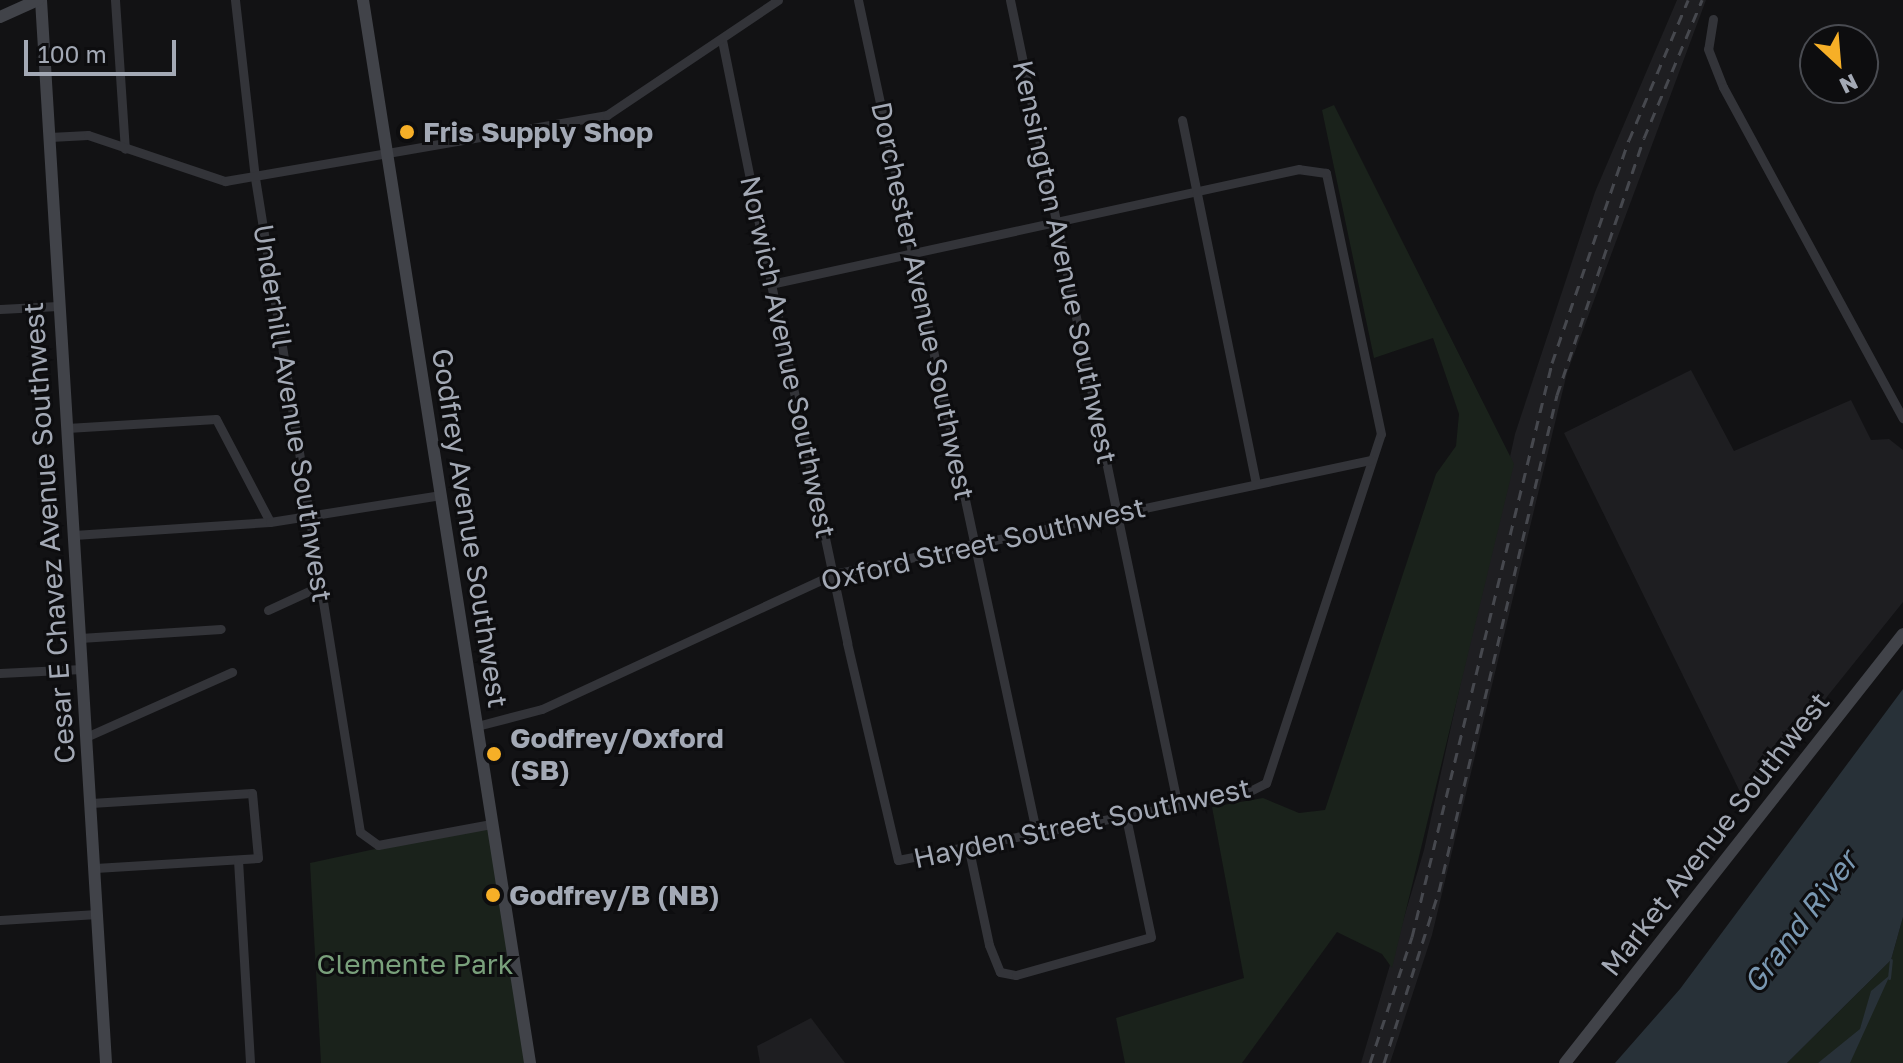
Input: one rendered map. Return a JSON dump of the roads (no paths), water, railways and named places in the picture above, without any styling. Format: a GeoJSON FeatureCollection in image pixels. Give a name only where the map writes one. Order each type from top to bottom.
{"type":"FeatureCollection","features":[{"type":"Feature","properties":{"kind":"main road"},"geometry":{"type":"LineString","coordinates":[[0,17],[39,0]]}},
{"type":"Feature","properties":{"kind":"main road","name":"Cesar E Chavez Avenue Southwest"},"geometry":{"type":"LineString","coordinates":[[39,0],[106,1063]]}},
{"type":"Feature","properties":{"kind":"main road","name":"Godfrey Avenue Southwest"},"geometry":{"type":"LineString","coordinates":[[363,0],[530,1063]]}},
{"type":"Feature","properties":{"kind":"main road","name":"Market Avenue Southwest"},"geometry":{"type":"LineString","coordinates":[[1565,1063],[1903,634]]}},
{"type":"Feature","properties":{"kind":"street"},"geometry":{"type":"LineString","coordinates":[[115,0],[125,149]]}},
{"type":"Feature","properties":{"kind":"street","name":"Underhill Avenue Southwest"},"geometry":{"type":"LineString","coordinates":[[235,0],[255,178],[359,826],[378,845],[491,824]]}},
{"type":"Feature","properties":{"kind":"street"},"geometry":{"type":"LineString","coordinates":[[50,137],[88,135],[198,176],[255,178],[615,113],[778,0]]}},
{"type":"Feature","properties":{"kind":"street","name":"Dorchester Avenue Southwest"},"geometry":{"type":"LineString","coordinates":[[858,0],[1037,836]]}},
{"type":"Feature","properties":{"kind":"street","name":"Kensington Avenue Southwest"},"geometry":{"type":"LineString","coordinates":[[1010,0],[1053,222],[1178,807]]}},
{"type":"Feature","properties":{"kind":"street"},"geometry":{"type":"LineString","coordinates":[[1713,19],[1708,49],[1723,87],[1903,418]]}},
{"type":"Feature","properties":{"kind":"street","name":"Norwich Avenue Southwest"},"geometry":{"type":"LineString","coordinates":[[722,40],[771,284],[898,860]]}},
{"type":"Feature","properties":{"kind":"street"},"geometry":{"type":"LineString","coordinates":[[1182,120],[1194,191],[1256,483]]}},
{"type":"Feature","properties":{"kind":"street"},"geometry":{"type":"LineString","coordinates":[[771,284],[1194,191],[1320,169],[1332,186],[1380,420],[1371,460]]}},
{"type":"Feature","properties":{"kind":"street"},"geometry":{"type":"LineString","coordinates":[[0,309],[58,306]]}},
{"type":"Feature","properties":{"kind":"street"},"geometry":{"type":"LineString","coordinates":[[67,428],[216,419],[270,522]]}},
{"type":"Feature","properties":{"kind":"street","name":"Oxford Street Southwest"},"geometry":{"type":"LineString","coordinates":[[477,726],[542,709],[834,574],[1115,511],[1371,460]]}},
{"type":"Feature","properties":{"kind":"street","name":"Hayden Street Southwest"},"geometry":{"type":"LineString","coordinates":[[898,860],[969,850],[1178,807],[1266,783],[1371,460]]}},
{"type":"Feature","properties":{"kind":"street"},"geometry":{"type":"LineString","coordinates":[[74,535],[270,522],[441,495]]}},
{"type":"Feature","properties":{"kind":"street"},"geometry":{"type":"LineString","coordinates":[[268,610],[320,586]]}},
{"type":"Feature","properties":{"kind":"street"},"geometry":{"type":"LineString","coordinates":[[80,638],[221,629]]}},
{"type":"Feature","properties":{"kind":"street"},"geometry":{"type":"LineString","coordinates":[[0,673],[82,669]]}},
{"type":"Feature","properties":{"kind":"street"},"geometry":{"type":"LineString","coordinates":[[86,737],[232,672]]}},
{"type":"Feature","properties":{"kind":"street"},"geometry":{"type":"LineString","coordinates":[[91,803],[252,793],[258,858],[95,868]]}},
{"type":"Feature","properties":{"kind":"street"},"geometry":{"type":"LineString","coordinates":[[969,850],[1000,972],[1016,975],[1151,937],[1126,817]]}},
{"type":"Feature","properties":{"kind":"street"},"geometry":{"type":"LineString","coordinates":[[238,860],[250,1063]]}},
{"type":"Feature","properties":{"kind":"street"},"geometry":{"type":"LineString","coordinates":[[0,920],[97,914]]}},
{"type":"Feature","properties":{"kind":"water","name":"Grand River"},"geometry":{"type":"Polygon","coordinates":[[[1903,689],[1903,917],[1891,960],[1787,1063],[1615,1063],[1680,989],[1903,689]]]}},
{"type":"Feature","properties":{"kind":"water"},"geometry":{"type":"Polygon","coordinates":[[[1890,975],[1850,1063],[1818,1063],[1860,1029],[1871,991],[1890,975]]]}},
{"type":"Feature","properties":{"kind":"waterway"},"geometry":{"type":"LineString","coordinates":[[1889,978],[1891,960]]}},
{"type":"Feature","properties":{"kind":"railway"},"geometry":{"type":"LineString","coordinates":[[1370,1063],[1412,937],[1552,363],[1629,140],[1688,0]]}},
{"type":"Feature","properties":{"kind":"railway"},"geometry":{"type":"LineString","coordinates":[[1384,1063],[1439,891],[1557,395],[1644,138],[1702,0]]}},
{"type":"Feature","properties":{"kind":"place","name":"Fris Supply Shop"},"geometry":{"type":"Point","coordinates":[407,132]}},
{"type":"Feature","properties":{"kind":"place","name":"Godfrey/Oxford (SB)"},"geometry":{"type":"Point","coordinates":[494,754]}},
{"type":"Feature","properties":{"kind":"place","name":"Godfrey/B (NB)"},"geometry":{"type":"Point","coordinates":[493,895]}},
{"type":"Feature","properties":{"kind":"park label","name":"Clemente Park"},"geometry":{"type":"Point","coordinates":[415,964]}}]}
